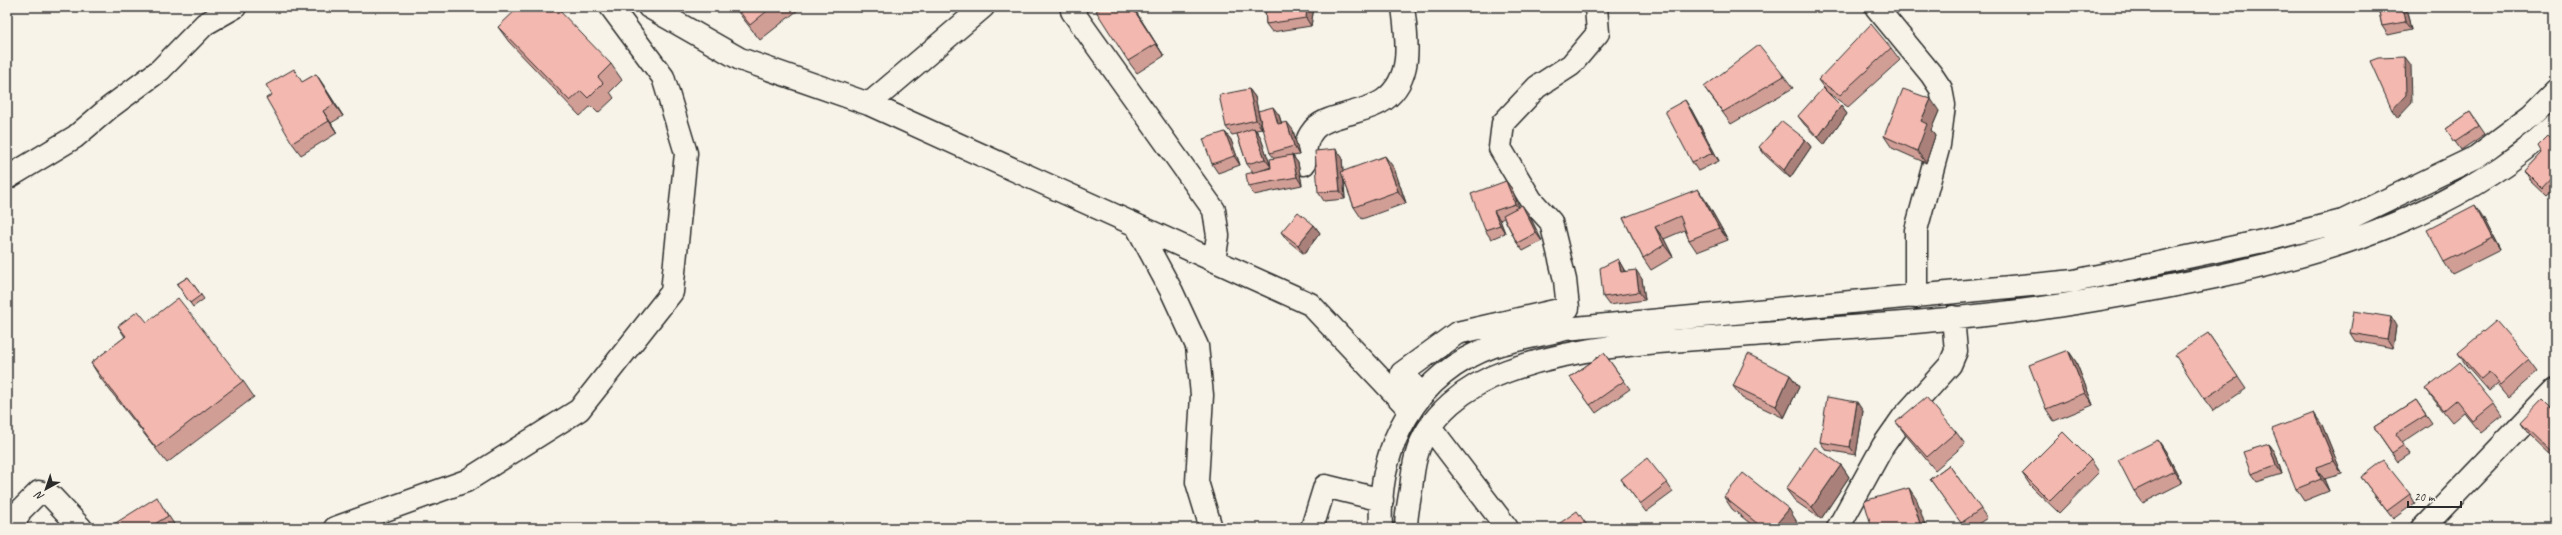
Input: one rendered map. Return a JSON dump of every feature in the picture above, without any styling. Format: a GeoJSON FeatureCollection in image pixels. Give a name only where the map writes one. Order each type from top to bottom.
{"type":"FeatureCollection","features":[{"type":"Feature","properties":{"kind":"street"},"geometry":{"type":"LineString","coordinates":[[7,178],[75,137],[109,108],[160,70],[205,24],[235,7]]}},
{"type":"Feature","properties":{"kind":"street"},"geometry":{"type":"LineString","coordinates":[[335,528],[466,481],[579,410],[672,292],[686,153],[663,76],[611,7]]}},
{"type":"Feature","properties":{"kind":"street"},"geometry":{"type":"LineString","coordinates":[[649,7],[740,59],[869,104],[1310,304],[1415,402]]}},
{"type":"Feature","properties":{"kind":"street"},"geometry":{"type":"LineString","coordinates":[[869,104],[983,7]]}},
{"type":"Feature","properties":{"kind":"street"},"geometry":{"type":"LineString","coordinates":[[1076,7],[1072,11],[1214,210],[1218,236],[1214,260]]}},
{"type":"Feature","properties":{"kind":"street"},"geometry":{"type":"LineString","coordinates":[[1304,164],[1307,141],[1316,127],[1330,119],[1383,101],[1396,89],[1404,71],[1408,44],[1403,7]]}},
{"type":"Feature","properties":{"kind":"street"},"geometry":{"type":"LineString","coordinates":[[1415,402],[1402,373],[1457,333],[1568,308],[1565,280],[1551,222],[1531,200],[1500,148],[1502,122],[1537,87],[1572,65],[1598,33],[1596,7]]}},
{"type":"Feature","properties":{"kind":"street"},"geometry":{"type":"LineString","coordinates":[[1876,7],[1931,74],[1941,89],[1944,105],[1939,145],[1916,230],[1916,297]]}},
{"type":"Feature","properties":{"kind":"street"},"geometry":{"type":"LineString","coordinates":[[1381,528],[1384,474],[1403,420],[1415,402],[1443,373],[1494,346],[1565,329],[2074,281],[2263,241],[2343,221],[2476,157],[2532,115],[2555,92]]}},
{"type":"Feature","properties":{"kind":"street"},"geometry":{"type":"LineString","coordinates":[[1406,528],[1416,455],[1430,427],[1441,411],[1462,394],[1505,372],[1571,354],[1648,344],[2041,309],[2158,289],[2287,261],[2348,243],[2394,226],[2461,192],[2497,170],[2555,124]]}},
{"type":"Feature","properties":{"kind":"street"},"geometry":{"type":"LineString","coordinates":[[1136,225],[1172,292],[1197,346],[1202,395],[1197,482],[1211,528]]}},
{"type":"Feature","properties":{"kind":"street"},"geometry":{"type":"LineString","coordinates":[[1838,528],[1883,446],[1904,416],[1950,365],[1956,351],[1953,317]]}},
{"type":"Feature","properties":{"kind":"street"},"geometry":{"type":"LineString","coordinates":[[2423,528],[2555,390]]}},
{"type":"Feature","properties":{"kind":"street"},"geometry":{"type":"LineString","coordinates":[[1430,427],[1507,528]]}},
{"type":"Feature","properties":{"kind":"street"},"geometry":{"type":"LineString","coordinates":[[1312,528],[1325,486],[1382,500]]}},
{"type":"Feature","properties":{"kind":"street"},"geometry":{"type":"LineString","coordinates":[[13,528],[20,511],[38,492],[50,495],[81,528]]}},
{"type":"Feature","properties":{"kind":"building"},"geometry":{"type":"Polygon","coordinates":[[[519,7],[556,7],[611,64],[598,77],[603,83],[588,98],[581,91],[570,101],[498,27],[519,7]]]}},
{"type":"Feature","properties":{"kind":"building"},"geometry":{"type":"Polygon","coordinates":[[[736,7],[772,7],[750,25],[736,7]]]}},
{"type":"Feature","properties":{"kind":"building"},"geometry":{"type":"Polygon","coordinates":[[[1103,7],[1132,7],[1156,44],[1128,61],[1096,11],[1103,7]]]}},
{"type":"Feature","properties":{"kind":"building"},"geometry":{"type":"Polygon","coordinates":[[[1265,7],[1307,7],[1306,18],[1266,24],[1265,7]]]}},
{"type":"Feature","properties":{"kind":"building"},"geometry":{"type":"Polygon","coordinates":[[[2378,7],[2402,7],[2405,22],[2382,26],[2378,7]]]}},
{"type":"Feature","properties":{"kind":"building"},"geometry":{"type":"Polygon","coordinates":[[[1871,24],[1891,48],[1840,95],[1818,80],[1871,24]]]}},
{"type":"Feature","properties":{"kind":"building"},"geometry":{"type":"Polygon","coordinates":[[[1759,45],[1784,76],[1723,112],[1704,87],[1759,45]]]}},
{"type":"Feature","properties":{"kind":"building"},"geometry":{"type":"Polygon","coordinates":[[[2405,57],[2406,95],[2392,110],[2370,61],[2378,58],[2405,57]]]}},
{"type":"Feature","properties":{"kind":"building"},"geometry":{"type":"Polygon","coordinates":[[[294,69],[302,82],[316,74],[334,104],[323,111],[329,121],[292,143],[266,98],[272,95],[266,85],[294,69]]]}},
{"type":"Feature","properties":{"kind":"building"},"geometry":{"type":"Polygon","coordinates":[[[1823,88],[1841,106],[1818,137],[1798,116],[1823,88]]]}},
{"type":"Feature","properties":{"kind":"building"},"geometry":{"type":"Polygon","coordinates":[[[1249,89],[1256,120],[1226,127],[1219,95],[1249,89]]]}},
{"type":"Feature","properties":{"kind":"building"},"geometry":{"type":"Polygon","coordinates":[[[1903,89],[1931,99],[1921,121],[1927,124],[1917,151],[1884,136],[1903,89]]]}},
{"type":"Feature","properties":{"kind":"building"},"geometry":{"type":"Polygon","coordinates":[[[1685,100],[1713,153],[1692,162],[1665,111],[1685,100]]]}},
{"type":"Feature","properties":{"kind":"building"},"geometry":{"type":"Polygon","coordinates":[[[1273,107],[1278,124],[1287,122],[1294,146],[1270,153],[1258,111],[1273,107]]]}},
{"type":"Feature","properties":{"kind":"building"},"geometry":{"type":"Polygon","coordinates":[[[2470,112],[2479,126],[2455,142],[2446,129],[2470,112]]]}},
{"type":"Feature","properties":{"kind":"building"},"geometry":{"type":"Polygon","coordinates":[[[1782,121],[1805,139],[1784,170],[1759,147],[1782,121]]]}},
{"type":"Feature","properties":{"kind":"building"},"geometry":{"type":"Polygon","coordinates":[[[1254,128],[1265,159],[1247,164],[1237,134],[1254,128]]]}},
{"type":"Feature","properties":{"kind":"building"},"geometry":{"type":"Polygon","coordinates":[[[1225,132],[1234,156],[1212,164],[1203,139],[1225,132]]]}},
{"type":"Feature","properties":{"kind":"building"},"geometry":{"type":"Polygon","coordinates":[[[2548,136],[2554,141],[2555,140],[2555,174],[2542,188],[2525,171],[2542,153],[2538,146],[2548,136]]]}},
{"type":"Feature","properties":{"kind":"building"},"geometry":{"type":"Polygon","coordinates":[[[1336,149],[1340,191],[1318,192],[1315,151],[1336,149]]]}},
{"type":"Feature","properties":{"kind":"building"},"geometry":{"type":"Polygon","coordinates":[[[1292,155],[1297,177],[1248,186],[1246,174],[1271,168],[1270,159],[1292,155]]]}},
{"type":"Feature","properties":{"kind":"building"},"geometry":{"type":"Polygon","coordinates":[[[1385,156],[1398,191],[1354,207],[1341,172],[1385,156]]]}},
{"type":"Feature","properties":{"kind":"building"},"geometry":{"type":"Polygon","coordinates":[[[1506,181],[1515,204],[1494,211],[1500,225],[1485,230],[1471,194],[1506,181]]]}},
{"type":"Feature","properties":{"kind":"building"},"geometry":{"type":"Polygon","coordinates":[[[1698,189],[1719,228],[1689,240],[1680,216],[1655,227],[1664,245],[1643,258],[1623,218],[1698,189]]]}},
{"type":"Feature","properties":{"kind":"building"},"geometry":{"type":"Polygon","coordinates":[[[1522,205],[1536,233],[1517,243],[1503,215],[1522,205]]]}},
{"type":"Feature","properties":{"kind":"building"},"geometry":{"type":"Polygon","coordinates":[[[2475,205],[2492,238],[2444,262],[2427,230],[2475,205]]]}},
{"type":"Feature","properties":{"kind":"building"},"geometry":{"type":"Polygon","coordinates":[[[1298,212],[1314,225],[1298,245],[1281,232],[1298,212]]]}},
{"type":"Feature","properties":{"kind":"building"},"geometry":{"type":"Polygon","coordinates":[[[1618,259],[1621,272],[1636,270],[1639,292],[1603,297],[1600,268],[1618,259]]]}},
{"type":"Feature","properties":{"kind":"building"},"geometry":{"type":"Polygon","coordinates":[[[188,277],[201,295],[190,303],[177,284],[188,277]]]}},
{"type":"Feature","properties":{"kind":"building"},"geometry":{"type":"Polygon","coordinates":[[[178,298],[243,381],[156,448],[91,363],[126,336],[118,326],[138,311],[147,322],[178,298]]]}},
{"type":"Feature","properties":{"kind":"building"},"geometry":{"type":"Polygon","coordinates":[[[2354,311],[2391,317],[2387,339],[2350,333],[2354,311]]]}},
{"type":"Feature","properties":{"kind":"building"},"geometry":{"type":"Polygon","coordinates":[[[2496,321],[2529,359],[2500,385],[2489,372],[2481,379],[2458,353],[2496,321]]]}},
{"type":"Feature","properties":{"kind":"building"},"geometry":{"type":"Polygon","coordinates":[[[2208,333],[2238,377],[2204,399],[2175,355],[2208,333]]]}},
{"type":"Feature","properties":{"kind":"building"},"geometry":{"type":"Polygon","coordinates":[[[2068,350],[2085,393],[2046,409],[2029,365],[2068,350]]]}},
{"type":"Feature","properties":{"kind":"building"},"geometry":{"type":"Polygon","coordinates":[[[1604,353],[1624,381],[1590,405],[1570,377],[1604,353]]]}},
{"type":"Feature","properties":{"kind":"building"},"geometry":{"type":"Polygon","coordinates":[[[1748,354],[1790,375],[1776,406],[1733,386],[1748,354]]]}},
{"type":"Feature","properties":{"kind":"building"},"geometry":{"type":"Polygon","coordinates":[[[2460,362],[2494,404],[2473,421],[2456,400],[2444,410],[2426,389],[2460,362]]]}},
{"type":"Feature","properties":{"kind":"building"},"geometry":{"type":"Polygon","coordinates":[[[1827,397],[1857,402],[1850,447],[1820,442],[1827,397]]]}},
{"type":"Feature","properties":{"kind":"building"},"geometry":{"type":"Polygon","coordinates":[[[1926,397],[1956,432],[1927,457],[1896,422],[1926,397]]]}},
{"type":"Feature","properties":{"kind":"building"},"geometry":{"type":"Polygon","coordinates":[[[2416,400],[2426,415],[2396,434],[2404,445],[2392,453],[2374,427],[2416,400]]]}},
{"type":"Feature","properties":{"kind":"building"},"geometry":{"type":"Polygon","coordinates":[[[2542,400],[2555,413],[2555,455],[2521,422],[2542,400]]]}},
{"type":"Feature","properties":{"kind":"building"},"geometry":{"type":"Polygon","coordinates":[[[2314,413],[2334,461],[2316,467],[2321,479],[2296,489],[2272,429],[2314,413]]]}},
{"type":"Feature","properties":{"kind":"building"},"geometry":{"type":"Polygon","coordinates":[[[2063,432],[2091,460],[2050,501],[2022,473],[2063,432]]]}},
{"type":"Feature","properties":{"kind":"building"},"geometry":{"type":"Polygon","coordinates":[[[2158,440],[2174,471],[2134,491],[2118,460],[2158,440]]]}},
{"type":"Feature","properties":{"kind":"building"},"geometry":{"type":"Polygon","coordinates":[[[2269,444],[2276,465],[2251,474],[2243,452],[2269,444]]]}},
{"type":"Feature","properties":{"kind":"building"},"geometry":{"type":"Polygon","coordinates":[[[1815,447],[1841,465],[1812,507],[1786,489],[1815,447]]]}},
{"type":"Feature","properties":{"kind":"building"},"geometry":{"type":"Polygon","coordinates":[[[1647,458],[1667,483],[1640,504],[1621,479],[1647,458]]]}},
{"type":"Feature","properties":{"kind":"building"},"geometry":{"type":"Polygon","coordinates":[[[2383,460],[2410,494],[2387,511],[2361,477],[2383,460]]]}},
{"type":"Feature","properties":{"kind":"building"},"geometry":{"type":"Polygon","coordinates":[[[1949,465],[1981,509],[1961,523],[1930,479],[1949,465]]]}},
{"type":"Feature","properties":{"kind":"building"},"geometry":{"type":"Polygon","coordinates":[[[1743,473],[1789,509],[1773,528],[1763,528],[1724,497],[1743,473]]]}},
{"type":"Feature","properties":{"kind":"building"},"geometry":{"type":"Polygon","coordinates":[[[1909,488],[1921,527],[1872,528],[1864,501],[1909,488]]]}},
{"type":"Feature","properties":{"kind":"building"},"geometry":{"type":"Polygon","coordinates":[[[157,497],[168,516],[148,528],[116,528],[114,524],[157,497]]]}},
{"type":"Feature","properties":{"kind":"building"},"geometry":{"type":"Polygon","coordinates":[[[1577,511],[1589,528],[1553,528],[1577,511]]]}}]}
